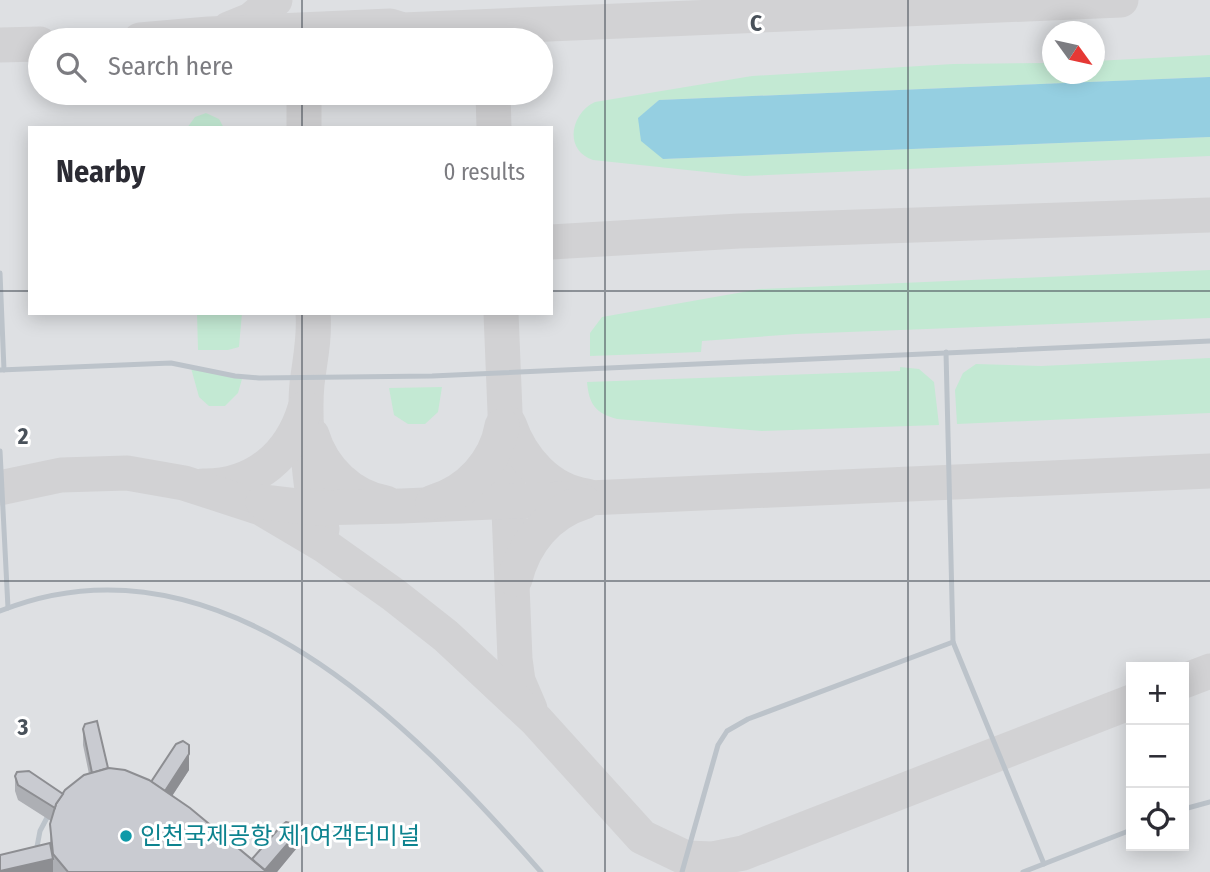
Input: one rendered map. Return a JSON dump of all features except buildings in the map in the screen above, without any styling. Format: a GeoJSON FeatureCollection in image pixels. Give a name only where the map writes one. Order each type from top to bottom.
{"type":"FeatureCollection","features":[{"type":"Feature","properties":{"kind":"lane"},"geometry":{"type":"LineString","coordinates":[[0,273],[2,370],[171,363],[247,377],[432,376],[1210,341]]}},
{"type":"Feature","properties":{"kind":"lane"},"geometry":{"type":"LineString","coordinates":[[946,352],[953,642],[1044,864]]}},
{"type":"Feature","properties":{"kind":"lane"},"geometry":{"type":"LineString","coordinates":[[0,451],[8,608]]}},
{"type":"Feature","properties":{"kind":"lane"},"geometry":{"type":"LineString","coordinates":[[0,611],[74,593],[121,590],[186,600],[267,631],[310,657],[392,721],[455,778],[541,872]]}},
{"type":"Feature","properties":{"kind":"lane"},"geometry":{"type":"LineString","coordinates":[[682,872],[718,745],[733,726],[953,642]]}},
{"type":"Feature","properties":{"kind":"lane"},"geometry":{"type":"LineString","coordinates":[[1189,808],[1210,802]]}},
{"type":"Feature","properties":{"kind":"lane"},"geometry":{"type":"LineString","coordinates":[[38,864],[36,855],[40,831],[54,807]]}},
{"type":"Feature","properties":{"kind":"lane"},"geometry":{"type":"LineString","coordinates":[[1023,872],[1126,832]]}},
{"type":"Feature","properties":{"kind":"shaded area"},"geometry":{"type":"Polygon","coordinates":[[[0,0],[1210,0],[1210,872],[0,872],[0,0]]]}},
{"type":"Feature","properties":{"kind":"green space"},"geometry":{"type":"Polygon","coordinates":[[[1210,55],[1210,77],[1105,81],[1105,60],[1210,55]]]}},
{"type":"Feature","properties":{"kind":"green space"},"geometry":{"type":"Polygon","coordinates":[[[1042,63],[1042,84],[659,100],[638,119],[663,159],[1210,137],[1210,156],[744,176],[593,160],[583,155],[574,140],[580,114],[595,102],[752,76],[953,64],[1042,63]]]}},
{"type":"Feature","properties":{"kind":"green space"},"geometry":{"type":"Polygon","coordinates":[[[206,113],[219,119],[223,126],[188,126],[195,117],[206,113]]]}},
{"type":"Feature","properties":{"kind":"green space"},"geometry":{"type":"Polygon","coordinates":[[[1210,270],[1210,318],[796,334],[702,341],[701,352],[590,356],[590,333],[602,317],[760,289],[1210,270]]]}},
{"type":"Feature","properties":{"kind":"green space"},"geometry":{"type":"Polygon","coordinates":[[[197,315],[242,315],[239,347],[228,350],[198,350],[197,315]]]}},
{"type":"Feature","properties":{"kind":"green space"},"geometry":{"type":"Polygon","coordinates":[[[1210,358],[1210,413],[957,424],[955,390],[963,373],[976,364],[1041,366],[1210,358]]]}},
{"type":"Feature","properties":{"kind":"green space"},"geometry":{"type":"Polygon","coordinates":[[[900,367],[919,369],[934,382],[939,425],[762,431],[617,419],[603,414],[594,406],[587,382],[900,371],[900,367]]]}},
{"type":"Feature","properties":{"kind":"green space"},"geometry":{"type":"Polygon","coordinates":[[[191,368],[242,379],[238,393],[225,406],[209,406],[199,397],[191,368]]]}},
{"type":"Feature","properties":{"kind":"green space"},"geometry":{"type":"Polygon","coordinates":[[[442,387],[438,412],[425,424],[408,424],[394,415],[389,388],[442,387]]]}},
{"type":"Feature","properties":{"kind":"water"},"geometry":{"type":"Polygon","coordinates":[[[1210,77],[1210,137],[663,159],[641,141],[638,118],[659,100],[1042,84],[1105,84],[1105,81],[1210,77]]]}},
{"type":"Feature","properties":{"kind":"taxiway"},"geometry":{"type":"LineString","coordinates":[[231,28],[251,20],[275,0]]}},
{"type":"Feature","properties":{"kind":"taxiway"},"geometry":{"type":"LineString","coordinates":[[451,28],[1121,0]]}},
{"type":"Feature","properties":{"kind":"taxiway"},"geometry":{"type":"LineString","coordinates":[[345,28],[396,28]]}},
{"type":"Feature","properties":{"kind":"taxiway"},"geometry":{"type":"LineString","coordinates":[[0,45],[28,44]]}},
{"type":"Feature","properties":{"kind":"taxiway"},"geometry":{"type":"LineString","coordinates":[[304,105],[304,126]]}},
{"type":"Feature","properties":{"kind":"taxiway"},"geometry":{"type":"LineString","coordinates":[[493,105],[494,126]]}},
{"type":"Feature","properties":{"kind":"taxiway"},"geometry":{"type":"LineString","coordinates":[[553,242],[739,231],[1210,215]]}},
{"type":"Feature","properties":{"kind":"taxiway"},"geometry":{"type":"LineString","coordinates":[[313,315],[313,340],[306,398],[307,436],[314,500],[322,529]]}},
{"type":"Feature","properties":{"kind":"taxiway"},"geometry":{"type":"LineString","coordinates":[[501,315],[515,659],[518,681],[530,709]]}},
{"type":"Feature","properties":{"kind":"taxiway"},"geometry":{"type":"LineString","coordinates":[[203,486],[239,481],[268,465],[290,440],[305,408]]}},
{"type":"Feature","properties":{"kind":"taxiway"},"geometry":{"type":"LineString","coordinates":[[509,424],[521,449],[538,471],[560,488],[587,496]]}},
{"type":"Feature","properties":{"kind":"taxiway"},"geometry":{"type":"LineString","coordinates":[[433,502],[458,491],[478,474],[494,452],[502,426]]}},
{"type":"Feature","properties":{"kind":"taxiway"},"geometry":{"type":"LineString","coordinates":[[312,435],[323,459],[340,480],[361,495],[386,503]]}},
{"type":"Feature","properties":{"kind":"taxiway"},"geometry":{"type":"LineString","coordinates":[[263,502],[314,508],[402,506],[1210,471]]}},
{"type":"Feature","properties":{"kind":"taxiway"},"geometry":{"type":"LineString","coordinates":[[0,488],[61,475],[127,473],[184,483],[261,508],[325,546],[446,636],[536,720],[642,837],[686,858],[713,859],[743,853],[1126,704]]}},
{"type":"Feature","properties":{"kind":"taxiway"},"geometry":{"type":"LineString","coordinates":[[515,579],[525,553],[539,531],[559,514],[584,502]]}},
{"type":"Feature","properties":{"kind":"taxiway"},"geometry":{"type":"LineString","coordinates":[[1189,679],[1210,671]]}},
{"type":"Feature","properties":{"kind":"place","name":"인천국제공항 제1여객터미널"},"geometry":{"type":"Point","coordinates":[126,836]}}]}
